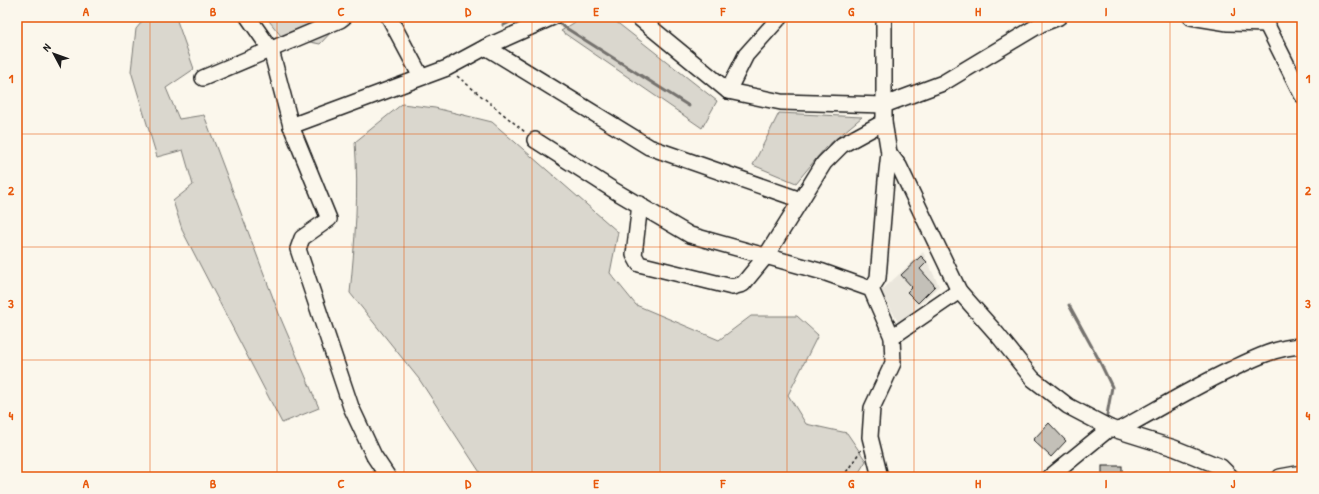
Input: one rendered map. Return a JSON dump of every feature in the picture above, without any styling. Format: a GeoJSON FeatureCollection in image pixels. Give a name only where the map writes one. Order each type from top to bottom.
{"type":"FeatureCollection","features":[{"type":"Feature","properties":{"kind":"street"},"geometry":{"type":"LineString","coordinates":[[248,17],[271,50],[291,126],[329,219],[302,238],[298,249],[351,407],[374,456],[388,477]]}},
{"type":"Feature","properties":{"kind":"street"},"geometry":{"type":"LineString","coordinates":[[203,78],[271,50],[344,17]]}},
{"type":"Feature","properties":{"kind":"street"},"geometry":{"type":"LineString","coordinates":[[389,17],[421,78]]}},
{"type":"Feature","properties":{"kind":"street"},"geometry":{"type":"LineString","coordinates":[[291,126],[447,68],[486,47],[553,17]]}},
{"type":"Feature","properties":{"kind":"street"},"geometry":{"type":"LineString","coordinates":[[638,17],[728,91],[781,102],[884,105],[943,83],[1037,20],[1059,17]]}},
{"type":"Feature","properties":{"kind":"street"},"geometry":{"type":"LineString","coordinates":[[728,91],[746,54],[780,17]]}},
{"type":"Feature","properties":{"kind":"street"},"geometry":{"type":"LineString","coordinates":[[871,289],[878,278],[889,153],[884,122],[884,17]]}},
{"type":"Feature","properties":{"kind":"street"},"geometry":{"type":"LineString","coordinates":[[1191,17],[1228,23],[1265,20],[1302,95]]}},
{"type":"Feature","properties":{"kind":"street"},"geometry":{"type":"LineString","coordinates":[[486,47],[649,147],[801,200]]}},
{"type":"Feature","properties":{"kind":"street"},"geometry":{"type":"LineString","coordinates":[[640,204],[634,254],[639,264],[732,287],[743,284],[766,256],[824,163],[842,145],[884,122]]}},
{"type":"Feature","properties":{"kind":"street"},"geometry":{"type":"LineString","coordinates":[[535,140],[615,191],[640,204],[690,235],[823,272],[871,289],[892,337],[893,363],[872,408],[870,437],[880,477]]}},
{"type":"Feature","properties":{"kind":"street"},"geometry":{"type":"LineString","coordinates":[[889,153],[899,166],[959,291],[997,334],[1033,379],[1068,406],[1115,429],[1174,448],[1221,467],[1231,477]]}},
{"type":"Feature","properties":{"kind":"street"},"geometry":{"type":"LineString","coordinates":[[892,337],[959,291]]}},
{"type":"Feature","properties":{"kind":"street"},"geometry":{"type":"LineString","coordinates":[[1050,477],[1115,429],[1207,381],[1260,355],[1292,346],[1302,346]]}},
{"type":"Feature","properties":{"kind":"street"},"geometry":{"type":"LineString","coordinates":[[1280,477],[1302,473]]}},
{"type":"Feature","properties":{"kind":"path"},"geometry":{"type":"LineString","coordinates":[[447,68],[535,140]]}},
{"type":"Feature","properties":{"kind":"path"},"geometry":{"type":"LineString","coordinates":[[843,477],[870,437]]}},
{"type":"Feature","properties":{"kind":"shaded area"},"geometry":{"type":"Polygon","coordinates":[[[146,17],[176,18],[194,69],[166,88],[179,119],[204,115],[281,319],[319,408],[282,423],[183,232],[173,201],[193,185],[183,150],[157,157],[131,71],[136,29],[146,17]]]}},
{"type":"Feature","properties":{"kind":"shaded area"},"geometry":{"type":"Polygon","coordinates":[[[266,17],[345,17],[320,44],[281,36],[266,17]]]}},
{"type":"Feature","properties":{"kind":"shaded area"},"geometry":{"type":"Polygon","coordinates":[[[583,17],[610,17],[717,101],[702,128],[561,31],[583,17]]]}},
{"type":"Feature","properties":{"kind":"shaded area"},"geometry":{"type":"Polygon","coordinates":[[[402,104],[435,108],[492,122],[618,232],[610,273],[636,305],[719,340],[751,316],[797,316],[818,335],[788,395],[806,424],[847,433],[866,461],[856,477],[483,477],[419,379],[350,293],[356,218],[357,180],[355,142],[402,104]]]}},
{"type":"Feature","properties":{"kind":"shaded area"},"geometry":{"type":"Polygon","coordinates":[[[779,113],[862,117],[825,148],[796,183],[753,165],[779,113]]]}},
{"type":"Feature","properties":{"kind":"shaded area"},"geometry":{"type":"Polygon","coordinates":[[[923,252],[939,286],[899,324],[881,291],[923,252]]]}},
{"type":"Feature","properties":{"kind":"building"},"geometry":{"type":"Polygon","coordinates":[[[921,256],[927,262],[920,269],[935,286],[918,303],[907,292],[912,287],[901,275],[921,256]]]}},
{"type":"Feature","properties":{"kind":"building"},"geometry":{"type":"Polygon","coordinates":[[[1049,423],[1066,441],[1051,457],[1033,440],[1049,423]]]}},
{"type":"Feature","properties":{"kind":"building"},"geometry":{"type":"Polygon","coordinates":[[[1102,466],[1122,466],[1122,477],[1102,477],[1102,466]]]}},
{"type":"Feature","properties":{"kind":"waterway"},"geometry":{"type":"LineString","coordinates":[[504,25],[520,17]]}},
{"type":"Feature","properties":{"kind":"waterway"},"geometry":{"type":"LineString","coordinates":[[555,21],[689,106]]}},
{"type":"Feature","properties":{"kind":"waterway"},"geometry":{"type":"LineString","coordinates":[[1069,305],[1112,387],[1107,415]]}}]}
